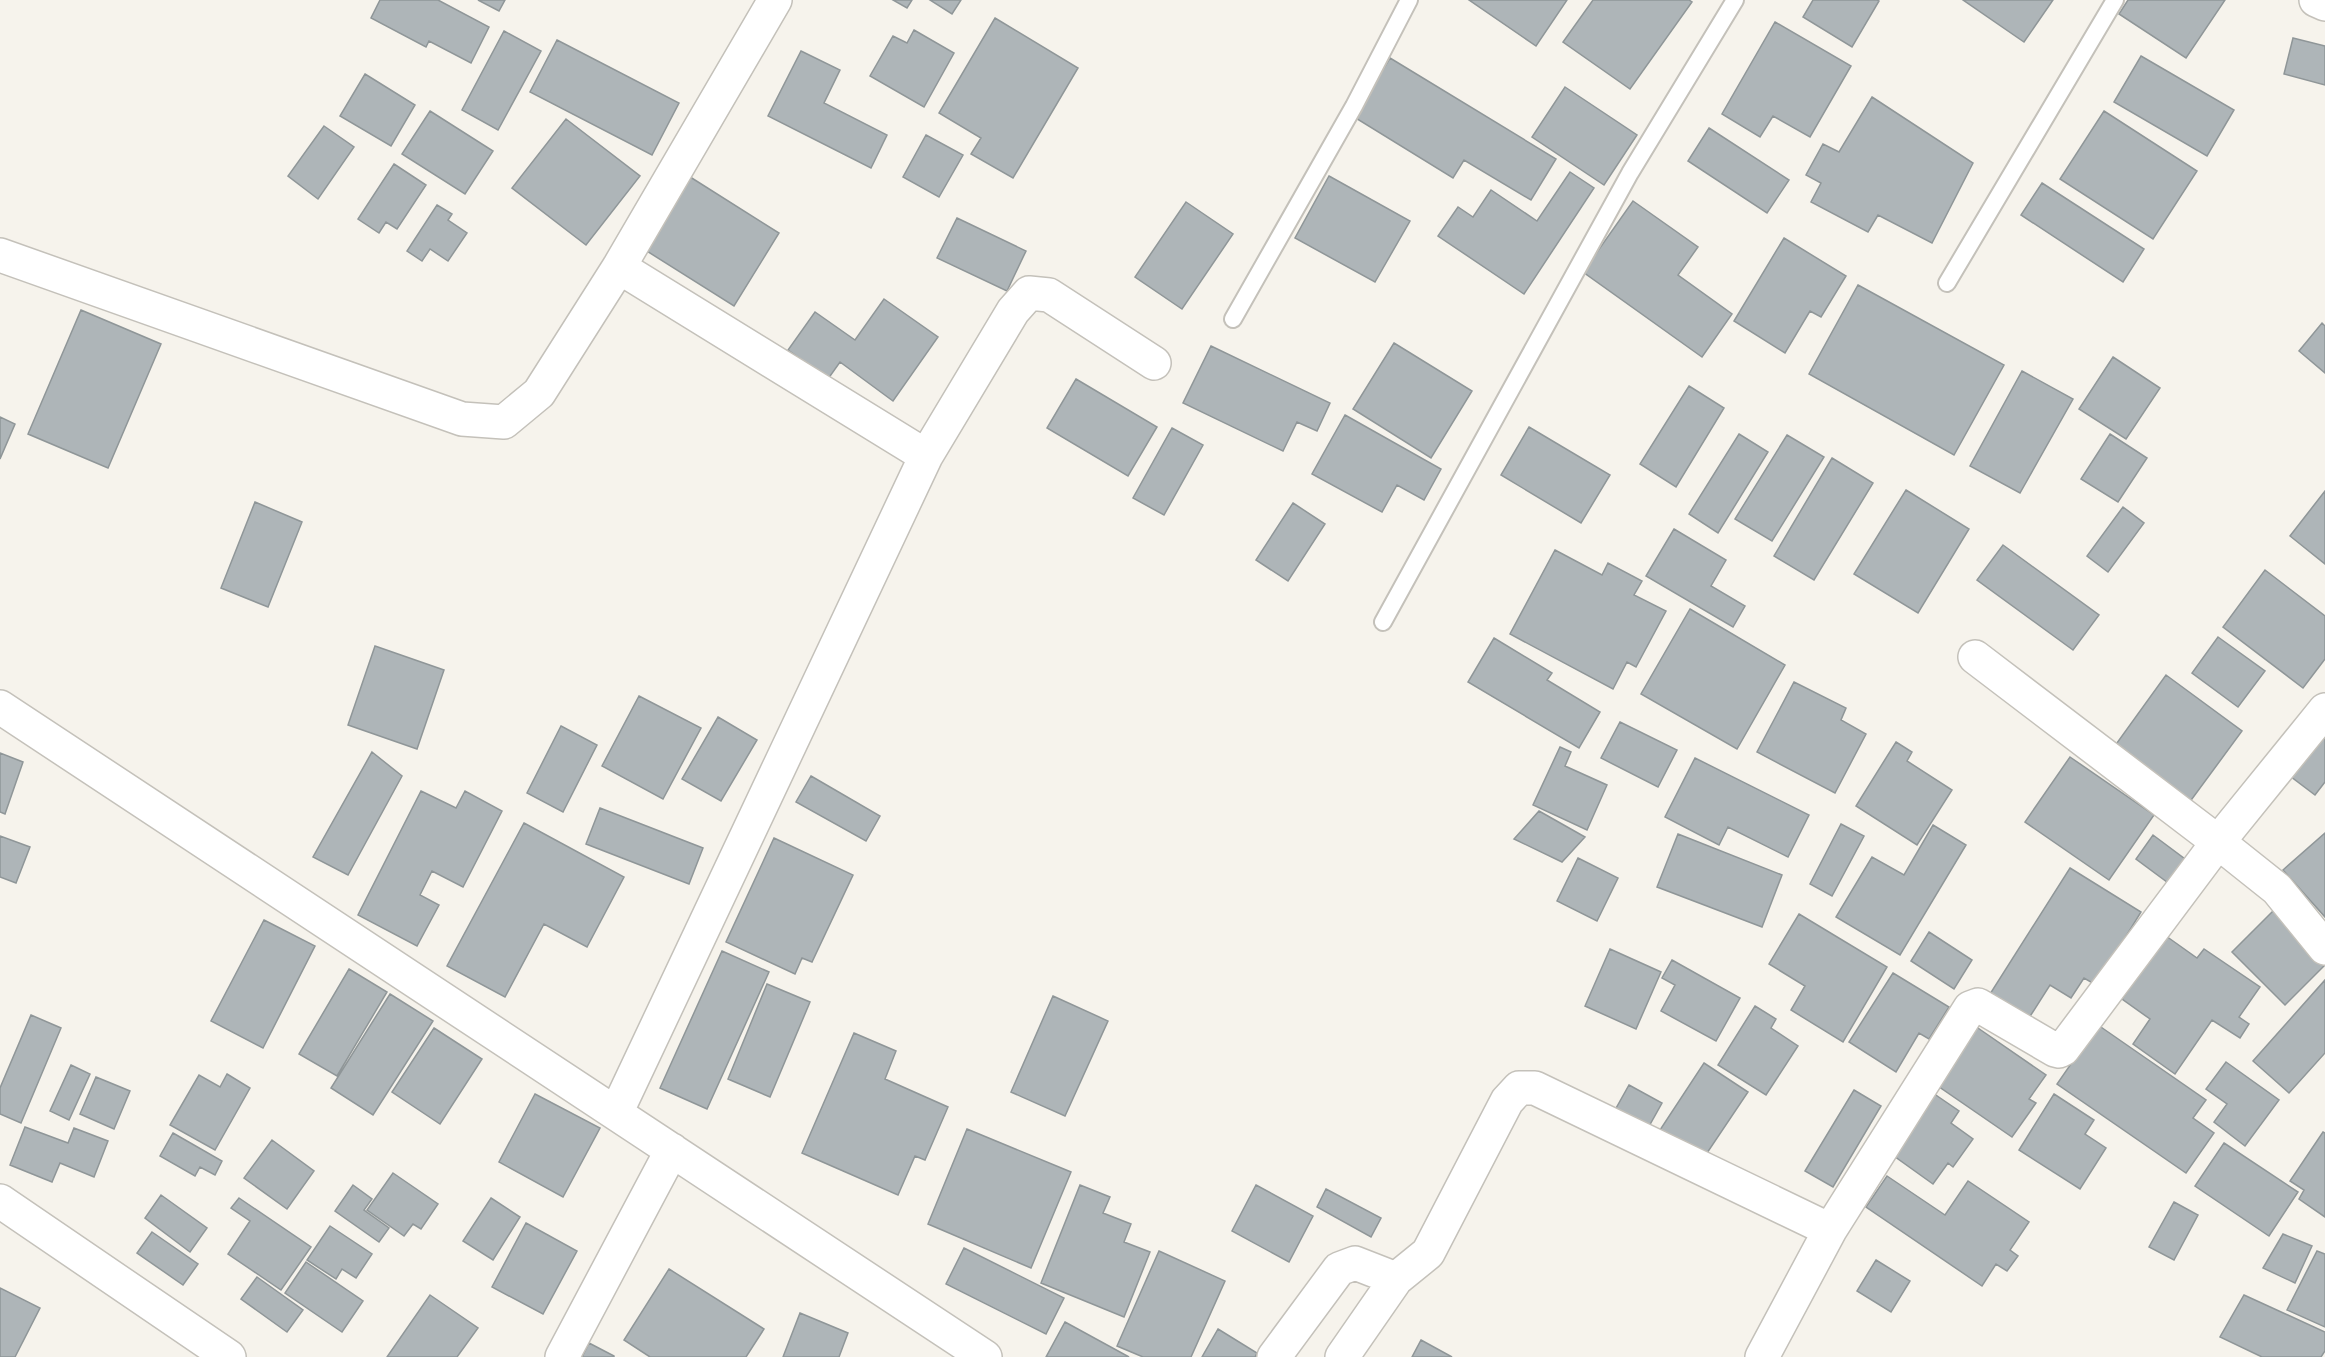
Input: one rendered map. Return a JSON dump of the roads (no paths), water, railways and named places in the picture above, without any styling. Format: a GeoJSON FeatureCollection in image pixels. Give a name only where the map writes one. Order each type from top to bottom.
{"type":"FeatureCollection","features":[{"type":"Feature","properties":{"kind":"street"},"geometry":{"type":"LineString","coordinates":[[0,255],[462,419],[504,422],[539,393],[618,267],[775,0]]}},
{"type":"Feature","properties":{"kind":"street"},"geometry":{"type":"LineString","coordinates":[[2316,0],[2325,4]]}},
{"type":"Feature","properties":{"kind":"street"},"geometry":{"type":"LineString","coordinates":[[618,267],[926,456]]}},
{"type":"Feature","properties":{"kind":"street"},"geometry":{"type":"LineString","coordinates":[[615,1113],[926,456],[1013,311],[1029,293],[1049,295],[1154,363]]}},
{"type":"Feature","properties":{"kind":"street"},"geometry":{"type":"LineString","coordinates":[[1975,657],[2277,889],[2325,948]]}},
{"type":"Feature","properties":{"kind":"street"},"geometry":{"type":"LineString","coordinates":[[0,707],[985,1357]]}},
{"type":"Feature","properties":{"kind":"street"},"geometry":{"type":"LineString","coordinates":[[1762,1357],[1830,1230],[1970,1008],[1978,1005],[2060,1052],[2218,842],[2325,710]]}},
{"type":"Feature","properties":{"kind":"street"},"geometry":{"type":"LineString","coordinates":[[1342,1357],[1396,1279],[1428,1253],[1507,1101],[1519,1088],[1535,1088],[1830,1230]]}},
{"type":"Feature","properties":{"kind":"street"},"geometry":{"type":"LineString","coordinates":[[561,1357],[672,1150]]}},
{"type":"Feature","properties":{"kind":"street"},"geometry":{"type":"LineString","coordinates":[[0,1201],[229,1357]]}},
{"type":"Feature","properties":{"kind":"street"},"geometry":{"type":"LineString","coordinates":[[1274,1357],[1339,1269],[1355,1263],[1396,1279]]}},
{"type":"Feature","properties":{"kind":"lane"},"geometry":{"type":"LineString","coordinates":[[1233,319],[1354,106],[1409,0]]}},
{"type":"Feature","properties":{"kind":"lane"},"geometry":{"type":"LineString","coordinates":[[1383,622],[1630,173],[1735,0]]}},
{"type":"Feature","properties":{"kind":"lane"},"geometry":{"type":"LineString","coordinates":[[1947,283],[2115,0]]}}]}
